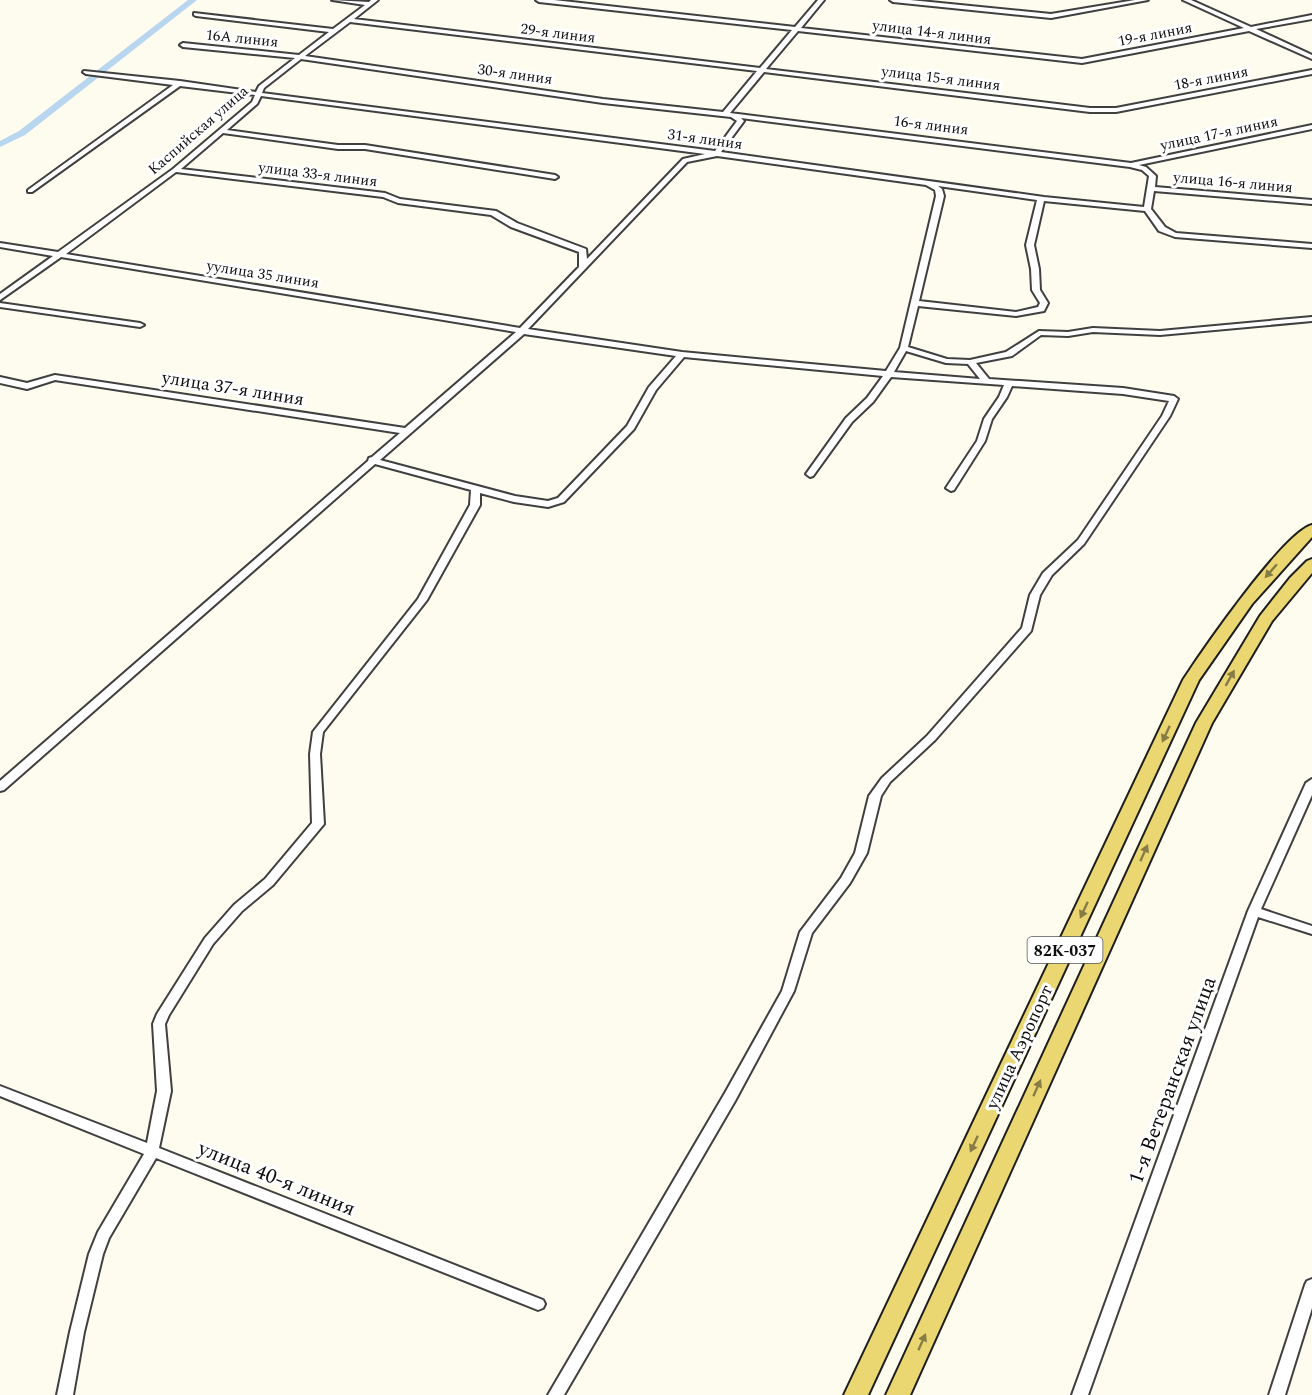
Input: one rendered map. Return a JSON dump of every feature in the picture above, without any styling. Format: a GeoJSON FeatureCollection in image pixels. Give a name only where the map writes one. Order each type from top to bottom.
{"type":"FeatureCollection","features":[{"type":"Feature","properties":{"kind":"main road","name":"улица Аэропорт"},"geometry":{"type":"LineString","coordinates":[[856,1395],[1191,680],[1222,631],[1248,598],[1286,554],[1312,529]]}},
{"type":"Feature","properties":{"kind":"main road","name":"улица Аэропорт"},"geometry":{"type":"LineString","coordinates":[[898,1395],[1199,733],[1246,648],[1298,578],[1312,564]]}},
{"type":"Feature","properties":{"kind":"street"},"geometry":{"type":"LineString","coordinates":[[335,0],[373,2]]}},
{"type":"Feature","properties":{"kind":"street","name":"улица 14-я линия"},"geometry":{"type":"LineString","coordinates":[[539,0],[1067,60]]}},
{"type":"Feature","properties":{"kind":"street"},"geometry":{"type":"LineString","coordinates":[[1,786],[522,331],[685,160],[716,154],[741,121],[729,115],[795,29],[821,0]]}},
{"type":"Feature","properties":{"kind":"street"},"geometry":{"type":"LineString","coordinates":[[893,0],[1051,16],[1145,0]]}},
{"type":"Feature","properties":{"kind":"street"},"geometry":{"type":"LineString","coordinates":[[1186,0],[1312,57]]}},
{"type":"Feature","properties":{"kind":"street","name":"Каспийская улица"},"geometry":{"type":"LineString","coordinates":[[0,298],[175,170],[255,103],[261,87],[373,2]]}},
{"type":"Feature","properties":{"kind":"street"},"geometry":{"type":"LineString","coordinates":[[196,14],[335,31]]}},
{"type":"Feature","properties":{"kind":"street","name":"19-я линия"},"geometry":{"type":"LineString","coordinates":[[1067,60],[1097,59],[1312,17]]}},
{"type":"Feature","properties":{"kind":"street","name":"29-я линия"},"geometry":{"type":"LineString","coordinates":[[349,21],[763,70]]}},
{"type":"Feature","properties":{"kind":"street","name":"16А линия"},"geometry":{"type":"LineString","coordinates":[[183,45],[298,57]]}},
{"type":"Feature","properties":{"kind":"street","name":"30-я линия"},"geometry":{"type":"LineString","coordinates":[[298,57],[603,101],[729,115]]}},
{"type":"Feature","properties":{"kind":"street","name":"улица 15-я линия"},"geometry":{"type":"LineString","coordinates":[[763,70],[1090,110],[1116,110]]}},
{"type":"Feature","properties":{"kind":"street","name":"31-я линия"},"geometry":{"type":"LineString","coordinates":[[86,72],[115,74],[1041,198],[1147,209]]}},
{"type":"Feature","properties":{"kind":"street","name":"18-я линия"},"geometry":{"type":"LineString","coordinates":[[1116,110],[1312,72]]}},
{"type":"Feature","properties":{"kind":"street"},"geometry":{"type":"LineString","coordinates":[[30,191],[180,84]]}},
{"type":"Feature","properties":{"kind":"street","name":"16-я линия"},"geometry":{"type":"LineString","coordinates":[[729,115],[1130,165]]}},
{"type":"Feature","properties":{"kind":"street","name":"улица 17-я линия"},"geometry":{"type":"LineString","coordinates":[[1130,165],[1312,128]]}},
{"type":"Feature","properties":{"kind":"street"},"geometry":{"type":"LineString","coordinates":[[222,131],[338,147],[365,147],[555,177]]}},
{"type":"Feature","properties":{"kind":"street"},"geometry":{"type":"LineString","coordinates":[[1130,165],[1151,172],[1153,189],[1147,209],[1162,229],[1176,235],[1312,246]]}},
{"type":"Feature","properties":{"kind":"street","name":"улица 33-я линия"},"geometry":{"type":"LineString","coordinates":[[175,170],[384,195],[398,201],[493,213],[514,225],[583,251],[583,268]]}},
{"type":"Feature","properties":{"kind":"street"},"geometry":{"type":"LineString","coordinates":[[810,474],[849,420],[870,400],[904,348],[940,193],[933,186],[915,181]]}},
{"type":"Feature","properties":{"kind":"street","name":"улица 16-я линия"},"geometry":{"type":"LineString","coordinates":[[1153,189],[1312,202]]}},
{"type":"Feature","properties":{"kind":"street"},"geometry":{"type":"LineString","coordinates":[[914,303],[1016,314],[1041,309],[1044,303],[1036,290],[1030,245],[1041,198]]}},
{"type":"Feature","properties":{"kind":"street","name":"уулица 35 линия"},"geometry":{"type":"LineString","coordinates":[[0,244],[522,331],[682,354],[1009,384],[1123,391],[1174,399],[1166,416],[1081,542],[1048,573],[1035,595],[1027,629],[931,738],[886,780],[875,796],[861,853],[846,880],[806,932],[788,991],[730,1097],[556,1395]]}},
{"type":"Feature","properties":{"kind":"street"},"geometry":{"type":"LineString","coordinates":[[0,305],[140,325]]}},
{"type":"Feature","properties":{"kind":"street"},"geometry":{"type":"LineString","coordinates":[[904,348],[946,361],[970,362],[1009,354],[1039,333],[1068,334],[1093,330],[1160,333],[1312,319]]}},
{"type":"Feature","properties":{"kind":"street"},"geometry":{"type":"LineString","coordinates":[[372,460],[532,502],[548,504],[561,500],[631,427],[652,389],[682,354]]}},
{"type":"Feature","properties":{"kind":"street"},"geometry":{"type":"LineString","coordinates":[[970,362],[987,382]]}},
{"type":"Feature","properties":{"kind":"street","name":"улица 37-я линия"},"geometry":{"type":"LineString","coordinates":[[0,380],[27,386],[56,377],[406,431]]}},
{"type":"Feature","properties":{"kind":"street"},"geometry":{"type":"LineString","coordinates":[[951,488],[981,441],[988,419],[1009,384]]}},
{"type":"Feature","properties":{"kind":"street"},"geometry":{"type":"LineString","coordinates":[[65,1395],[77,1332],[96,1254],[103,1236],[152,1151],[164,1091],[159,1024],[163,1014],[209,941],[238,908],[269,882],[318,824],[315,754],[318,732],[423,600],[475,505],[477,489]]}},
{"type":"Feature","properties":{"kind":"street","name":"1-я Ветеранская улица"},"geometry":{"type":"LineString","coordinates":[[1080,1395],[1254,910],[1312,783]]}},
{"type":"Feature","properties":{"kind":"street"},"geometry":{"type":"LineString","coordinates":[[1254,910],[1312,930]]}},
{"type":"Feature","properties":{"kind":"street","name":"улица 40-я линия"},"geometry":{"type":"LineString","coordinates":[[0,1091],[538,1304]]}},
{"type":"Feature","properties":{"kind":"street"},"geometry":{"type":"LineString","coordinates":[[1277,1395],[1312,1285]]}},
{"type":"Feature","properties":{"kind":"waterway"},"geometry":{"type":"LineString","coordinates":[[0,144],[22,133],[193,0]]}}]}
